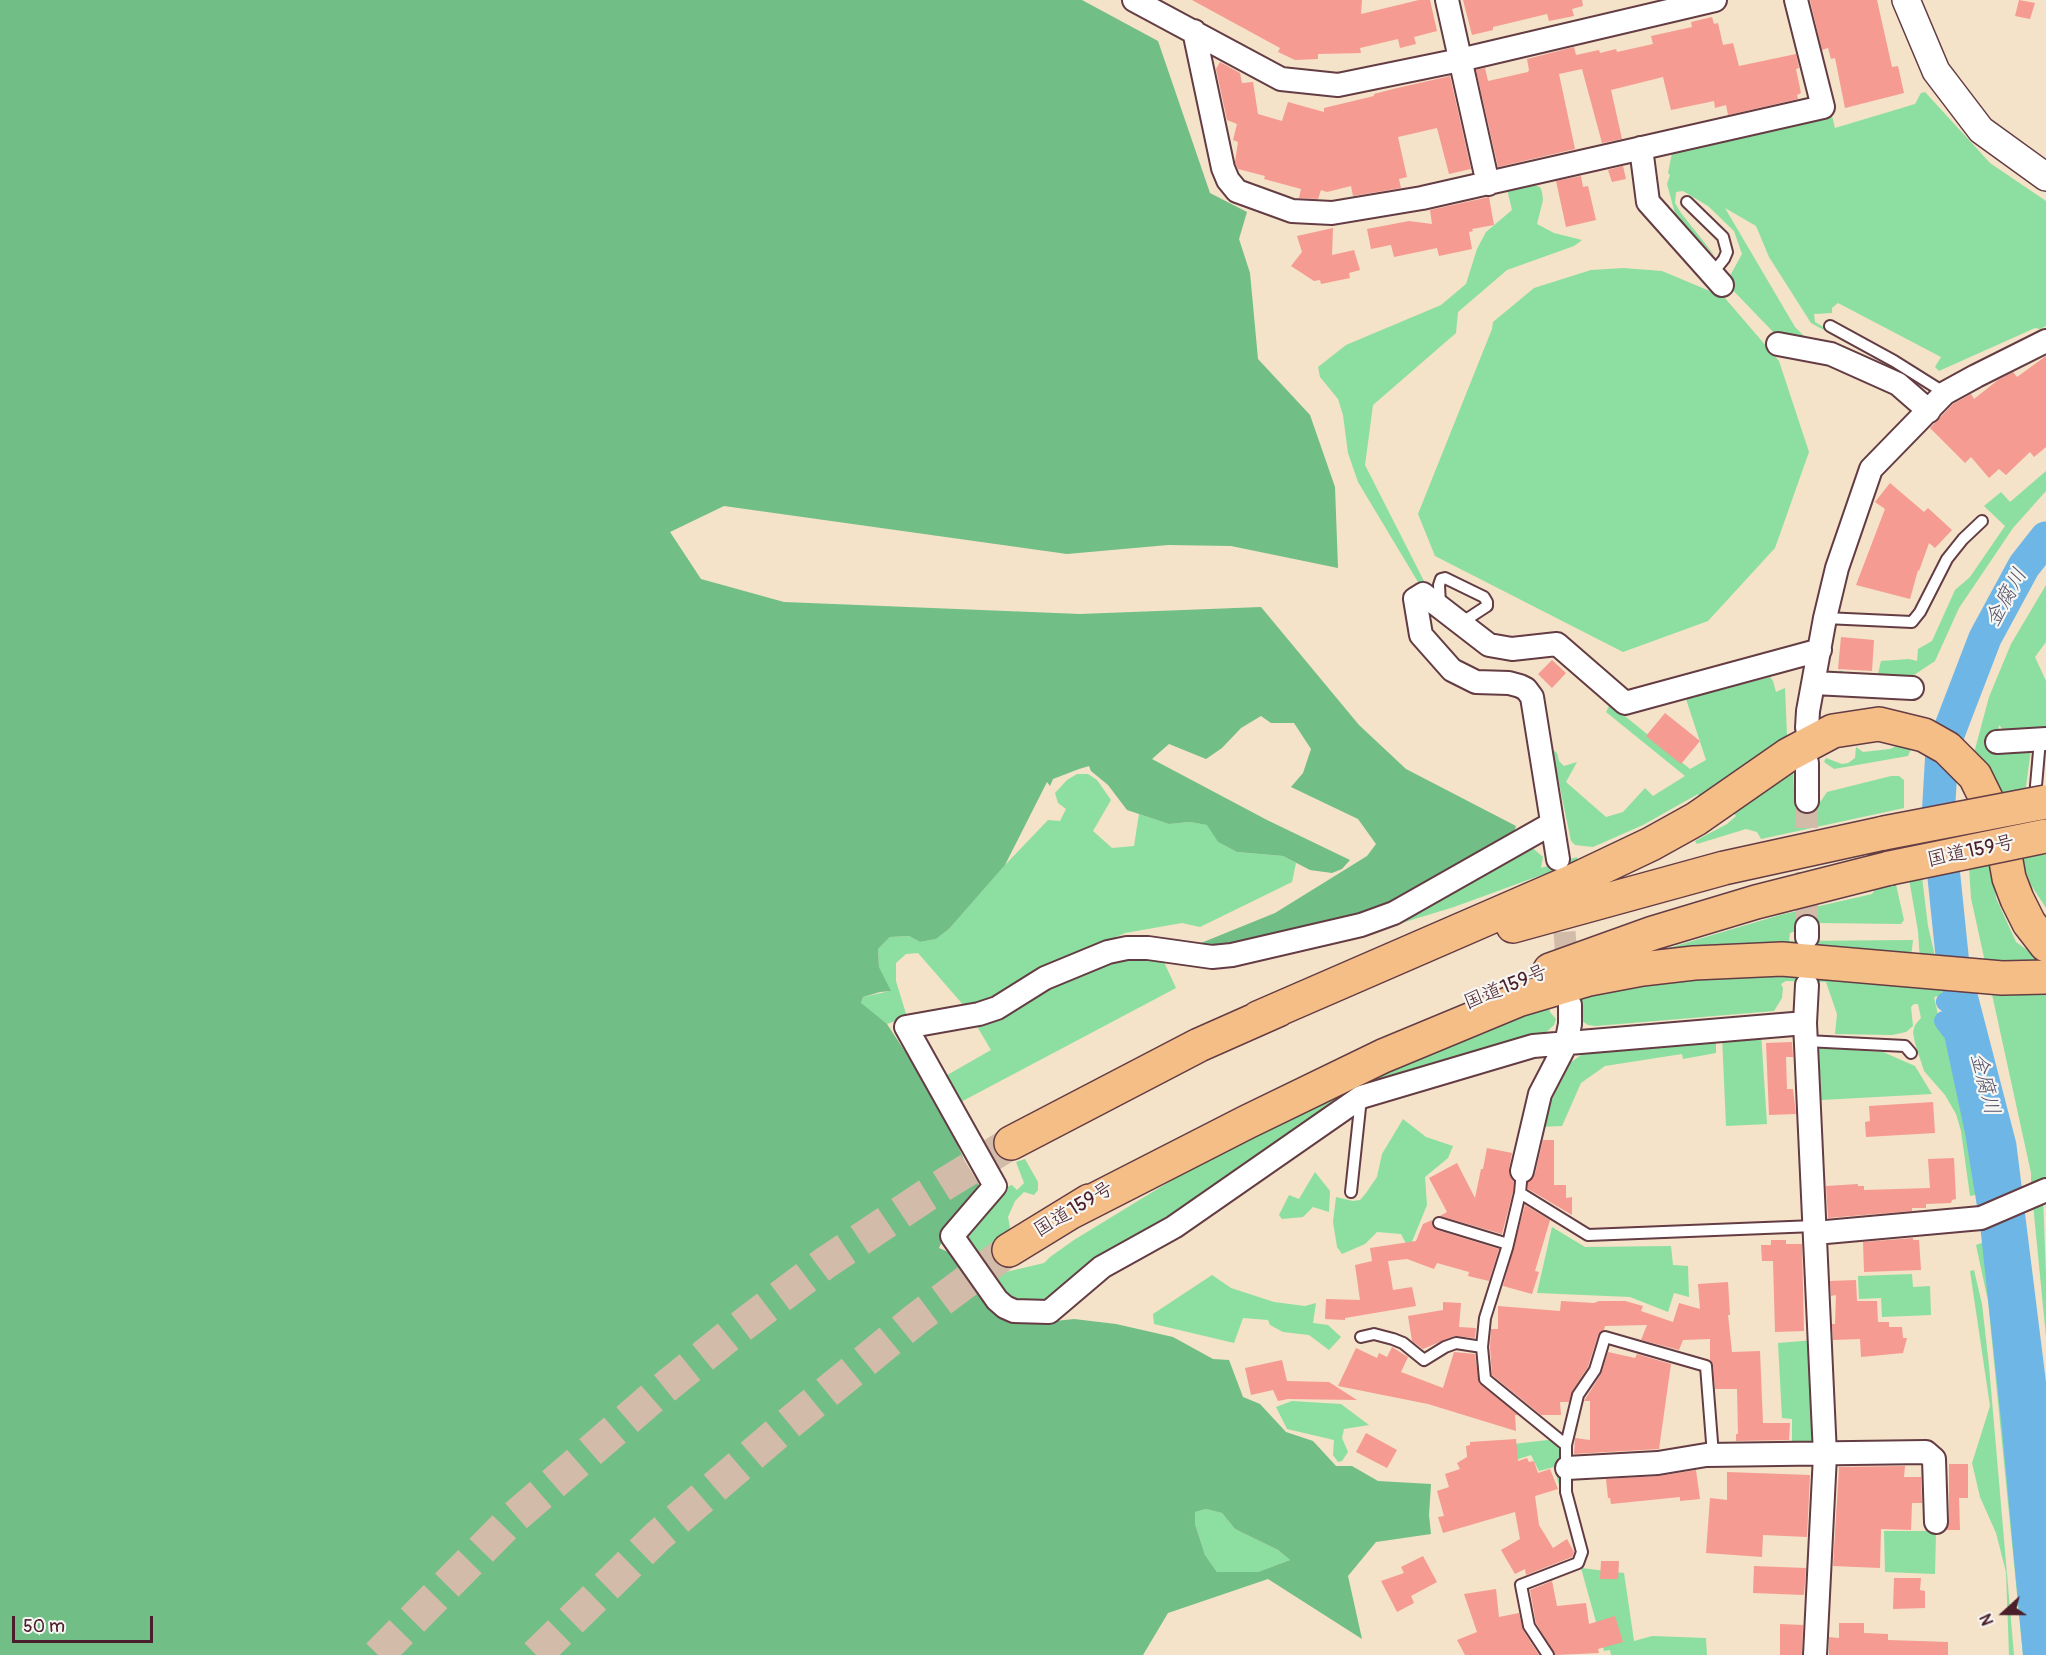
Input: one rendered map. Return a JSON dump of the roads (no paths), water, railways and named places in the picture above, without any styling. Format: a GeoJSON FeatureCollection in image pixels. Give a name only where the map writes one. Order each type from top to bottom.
{"type":"FeatureCollection","features":[{"type":"Feature","properties":{"kind":"highway"},"geometry":{"type":"LineString","coordinates":[[1258,1017],[1571,882],[1652,844],[1696,819],[1788,755],[1833,731],[1879,724],[1924,735],[1947,748],[1976,776],[2000,827],[2009,878],[2017,899],[2029,923],[2046,945]]}},
{"type":"Feature","properties":{"kind":"highway","name":"国道159号"},"geometry":{"type":"LineString","coordinates":[[1011,1143],[1199,1045],[1258,1017],[1449,946],[1561,912],[1724,868],[2040,799]]}},
{"type":"Feature","properties":{"kind":"highway","name":"国道159号"},"geometry":{"type":"LineString","coordinates":[[1009,1250],[1244,1110],[1371,1047],[1484,996],[1653,933],[1756,902],[1890,868],[2046,836]]}},
{"type":"Feature","properties":{"kind":"highway"},"geometry":{"type":"LineString","coordinates":[[1071,1212],[1246,1122],[1383,1056],[1528,997],[1589,979],[1642,969],[1694,963],[1782,959],[2002,978],[2046,977]]}},
{"type":"Feature","properties":{"kind":"street"},"geometry":{"type":"LineString","coordinates":[[1134,0],[1281,80],[1338,85],[1460,60],[1715,0]]}},
{"type":"Feature","properties":{"kind":"street"},"geometry":{"type":"LineString","coordinates":[[1447,0],[1488,184]]}},
{"type":"Feature","properties":{"kind":"street"},"geometry":{"type":"LineString","coordinates":[[1194,31],[1223,168],[1237,191],[1292,211],[1315,214],[1422,198],[1823,107],[1796,0]]}},
{"type":"Feature","properties":{"kind":"street"},"geometry":{"type":"LineString","coordinates":[[1906,0],[1936,71],[1981,130],[2046,177]]}},
{"type":"Feature","properties":{"kind":"street"},"geometry":{"type":"LineString","coordinates":[[1641,148],[1648,202],[1717,280]]}},
{"type":"Feature","properties":{"kind":"street"},"geometry":{"type":"LineString","coordinates":[[1807,728],[1825,618],[1837,568],[1871,469],[1946,393],[1976,375],[2046,341]]}},
{"type":"Feature","properties":{"kind":"street"},"geometry":{"type":"LineString","coordinates":[[1778,344],[1831,354],[1898,384],[1929,411]]}},
{"type":"Feature","properties":{"kind":"street"},"geometry":{"type":"LineString","coordinates":[[1558,859],[1532,697],[1526,689],[1520,686],[1509,683],[1476,682],[1452,670],[1421,635],[1415,599],[1423,594],[1489,645],[1512,649],[1557,644],[1625,703],[1820,650]]}},
{"type":"Feature","properties":{"kind":"street"},"geometry":{"type":"LineString","coordinates":[[1814,683],[1912,688]]}},
{"type":"Feature","properties":{"kind":"street"},"geometry":{"type":"LineString","coordinates":[[1997,742],[2043,740]]}},
{"type":"Feature","properties":{"kind":"street"},"geometry":{"type":"LineString","coordinates":[[1807,764],[1807,801]]}},
{"type":"Feature","properties":{"kind":"street"},"geometry":{"type":"LineString","coordinates":[[1551,824],[1394,913],[1361,925],[1232,955],[1212,957],[1148,948],[1127,948],[1108,952],[1045,978],[997,1008],[979,1014],[906,1027],[995,1186],[952,1236],[997,1300],[1014,1311],[1049,1312],[1102,1267],[1174,1227],[1361,1097],[1533,1046],[1805,1032]]}},
{"type":"Feature","properties":{"kind":"street"},"geometry":{"type":"LineString","coordinates":[[1807,985],[1805,1032],[1825,1455],[1815,1655]]}},
{"type":"Feature","properties":{"kind":"street"},"geometry":{"type":"LineString","coordinates":[[1521,1182],[1540,1094],[1566,1044],[1570,1024],[1570,1005]]}},
{"type":"Feature","properties":{"kind":"street"},"geometry":{"type":"LineString","coordinates":[[1815,1229],[1981,1218],[2046,1190]]}},
{"type":"Feature","properties":{"kind":"street"},"geometry":{"type":"LineString","coordinates":[[1567,1468],[1658,1463],[1713,1455],[1926,1452],[1934,1459],[1935,1522]]}},
{"type":"Feature","properties":{"kind":"lane"},"geometry":{"type":"LineString","coordinates":[[1687,202],[1723,237],[1727,252],[1717,280]]}},
{"type":"Feature","properties":{"kind":"lane"},"geometry":{"type":"LineString","coordinates":[[1830,326],[1946,393]]}},
{"type":"Feature","properties":{"kind":"lane"},"geometry":{"type":"LineString","coordinates":[[1825,618],[1912,622],[1920,612],[1947,560],[1963,539],[1982,521]]}},
{"type":"Feature","properties":{"kind":"lane"},"geometry":{"type":"LineString","coordinates":[[1441,608],[1438,593],[1441,579],[1445,578],[1484,597],[1487,606],[1461,623]]}},
{"type":"Feature","properties":{"kind":"lane"},"geometry":{"type":"LineString","coordinates":[[2040,799],[2043,740]]}},
{"type":"Feature","properties":{"kind":"lane"},"geometry":{"type":"LineString","coordinates":[[1805,1032],[1905,1046],[1911,1053]]}},
{"type":"Feature","properties":{"kind":"lane"},"geometry":{"type":"LineString","coordinates":[[1351,1192],[1361,1097]]}},
{"type":"Feature","properties":{"kind":"lane"},"geometry":{"type":"LineString","coordinates":[[1566,1445],[1485,1379],[1482,1347],[1485,1318],[1508,1244],[1521,1182],[1588,1236],[1815,1229]]}},
{"type":"Feature","properties":{"kind":"lane"},"geometry":{"type":"LineString","coordinates":[[1439,1223],[1508,1244]]}},
{"type":"Feature","properties":{"kind":"lane"},"geometry":{"type":"LineString","coordinates":[[1361,1337],[1374,1334],[1393,1339],[1403,1343],[1424,1360],[1456,1343],[1482,1347]]}},
{"type":"Feature","properties":{"kind":"lane"},"geometry":{"type":"LineString","coordinates":[[1548,1655],[1529,1626],[1521,1585],[1578,1563],[1582,1552],[1566,1492],[1566,1445],[1578,1395],[1595,1370],[1605,1337],[1706,1366],[1713,1455]]}},
{"type":"Feature","properties":{"kind":"waterway","name":"金腐川"},"geometry":{"type":"LineString","coordinates":[[2043,1655],[2032,1403],[2000,1146],[1953,965],[1938,819],[1942,750],[1985,638],[2024,566],[2046,538]]}},
{"type":"Feature","properties":{"kind":"waterway"},"geometry":{"type":"LineString","coordinates":[[1946,1002],[1962,997]]}},
{"type":"Feature","properties":{"kind":"waterway"},"geometry":{"type":"LineString","coordinates":[[1944,1021],[1954,1034],[1975,1132],[1990,1224],[2033,1655]]}},
{"type":"Feature","properties":{"kind":"tunnel"},"geometry":{"type":"LineString","coordinates":[[1807,801],[1807,927]]}},
{"type":"Feature","properties":{"kind":"tunnel"},"geometry":{"type":"LineString","coordinates":[[1562,899],[1568,977]]}},
{"type":"Feature","properties":{"kind":"tunnel"},"geometry":{"type":"LineString","coordinates":[[378,1655],[510,1521],[653,1397],[825,1263],[927,1195],[1011,1143]]}},
{"type":"Feature","properties":{"kind":"tunnel"},"geometry":{"type":"LineString","coordinates":[[536,1655],[658,1536],[782,1429],[916,1319],[1009,1250]]}}]}
